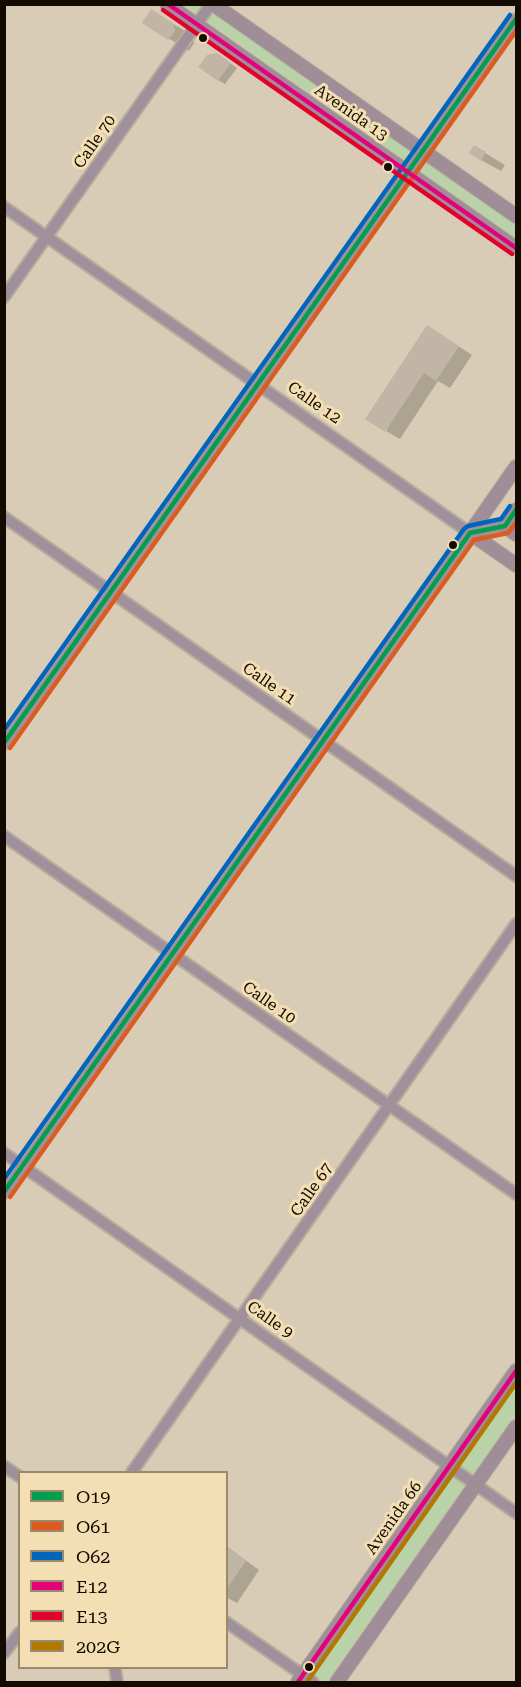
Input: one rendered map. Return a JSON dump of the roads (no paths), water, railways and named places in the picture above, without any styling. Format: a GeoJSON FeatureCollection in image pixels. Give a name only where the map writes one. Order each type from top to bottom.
{"type":"FeatureCollection","features":[{"type":"Feature","properties":{"kind":"main road","name":"Avenida 13"},"geometry":{"type":"LineString","coordinates":[[167,4],[516,248]]}},
{"type":"Feature","properties":{"kind":"main road","name":"Avenida 13"},"geometry":{"type":"LineString","coordinates":[[212,4],[516,216]]}},
{"type":"Feature","properties":{"kind":"main road"},"geometry":{"type":"LineString","coordinates":[[470,532],[516,467]]}},
{"type":"Feature","properties":{"kind":"main road"},"geometry":{"type":"LineString","coordinates":[[511,530],[516,510]]}},
{"type":"Feature","properties":{"kind":"main road","name":"Calle 12"},"geometry":{"type":"LineString","coordinates":[[470,532],[516,565]]}},
{"type":"Feature","properties":{"kind":"main road","name":"Avenida 66"},"geometry":{"type":"LineString","coordinates":[[305,1680],[516,1371]]}},
{"type":"Feature","properties":{"kind":"main road"},"geometry":{"type":"LineString","coordinates":[[337,1683],[516,1427]]}},
{"type":"Feature","properties":{"kind":"street","name":"Calle 70"},"geometry":{"type":"LineString","coordinates":[[4,297],[212,4]]}},
{"type":"Feature","properties":{"kind":"street"},"geometry":{"type":"LineString","coordinates":[[4,744],[516,19]]}},
{"type":"Feature","properties":{"kind":"street","name":"Calle 12"},"geometry":{"type":"LineString","coordinates":[[4,207],[470,532]]}},
{"type":"Feature","properties":{"kind":"street","name":"Calle 11"},"geometry":{"type":"LineString","coordinates":[[4,517],[516,876]]}},
{"type":"Feature","properties":{"kind":"street"},"geometry":{"type":"LineString","coordinates":[[4,1193],[470,532],[511,530]]}},
{"type":"Feature","properties":{"kind":"street","name":"Calle 10"},"geometry":{"type":"LineString","coordinates":[[4,836],[516,1194]]}},
{"type":"Feature","properties":{"kind":"street","name":"Calle 67"},"geometry":{"type":"LineString","coordinates":[[133,1471],[516,924]]}},
{"type":"Feature","properties":{"kind":"street","name":"Calle 9"},"geometry":{"type":"LineString","coordinates":[[4,1152],[516,1513]]}},
{"type":"Feature","properties":{"kind":"street"},"geometry":{"type":"LineString","coordinates":[[4,1467],[18,1476]]}},
{"type":"Feature","properties":{"kind":"street"},"geometry":{"type":"LineString","coordinates":[[228,1623],[305,1680]]}},
{"type":"Feature","properties":{"kind":"street"},"geometry":{"type":"LineString","coordinates":[[4,1653],[18,1635]]}}]}
